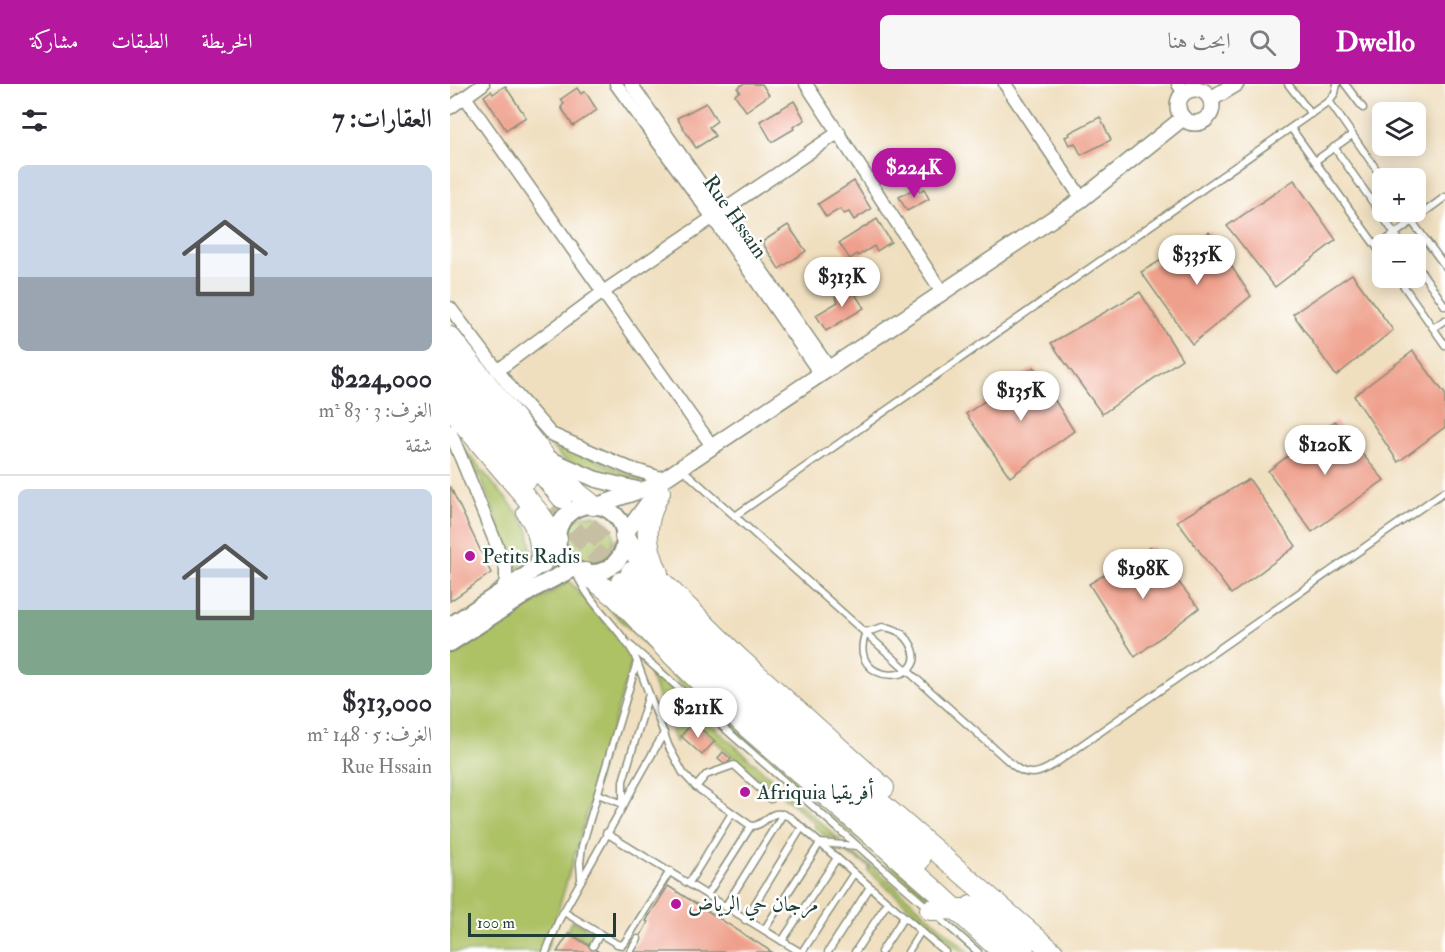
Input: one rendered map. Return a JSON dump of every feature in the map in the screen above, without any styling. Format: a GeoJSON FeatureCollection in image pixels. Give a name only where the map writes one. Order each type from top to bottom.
{"type":"FeatureCollection","features":[{"type":"Feature","properties":{"kind":"highway"},"geometry":{"type":"LineString","coordinates":[[450,337],[508,398],[545,457],[578,493],[595,505]]}},
{"type":"Feature","properties":{"kind":"highway"},"geometry":{"type":"LineString","coordinates":[[450,358],[557,502],[471,410],[450,382]]}},
{"type":"Feature","properties":{"kind":"highway"},"geometry":{"type":"LineString","coordinates":[[452,421],[502,470],[540,514],[557,543]]}},
{"type":"Feature","properties":{"kind":"highway"},"geometry":{"type":"LineString","coordinates":[[502,470],[510,491],[537,531],[541,548],[534,570]]}},
{"type":"Feature","properties":{"kind":"highway"},"geometry":{"type":"LineString","coordinates":[[662,486],[653,505],[647,533],[649,552],[663,584]]}},
{"type":"Feature","properties":{"kind":"highway"},"geometry":{"type":"LineString","coordinates":[[625,536],[639,559],[740,659],[945,844],[964,864],[978,888]]}},
{"type":"Feature","properties":{"kind":"highway"},"geometry":{"type":"LineString","coordinates":[[578,570],[616,597],[710,693],[781,758],[965,909],[1024,952]]}},
{"type":"Feature","properties":{"kind":"highway"},"geometry":{"type":"LineString","coordinates":[[1002,952],[965,909],[721,681],[626,577],[1053,952]]}},
{"type":"Feature","properties":{"kind":"highway"},"geometry":{"type":"LineString","coordinates":[[930,910],[965,909]]}},
{"type":"Feature","properties":{"kind":"main road"},"geometry":{"type":"LineString","coordinates":[[595,505],[613,512],[623,526],[625,536],[622,554],[610,567],[594,573],[578,570],[564,559],[557,543],[558,530],[567,514],[575,508],[595,505]]}},
{"type":"Feature","properties":{"kind":"main road"},"geometry":{"type":"LineString","coordinates":[[450,626],[534,570],[557,543]]}},
{"type":"Feature","properties":{"kind":"main road"},"geometry":{"type":"LineString","coordinates":[[450,643],[535,588],[578,570]]}},
{"type":"Feature","properties":{"kind":"street"},"geometry":{"type":"LineString","coordinates":[[450,108],[483,84]]}},
{"type":"Feature","properties":{"kind":"street","name":"Rue Hssain"},"geometry":{"type":"LineString","coordinates":[[616,84],[718,215]]}},
{"type":"Feature","properties":{"kind":"street","name":"Rue Hssain"},"geometry":{"type":"LineString","coordinates":[[631,84],[826,372]]}},
{"type":"Feature","properties":{"kind":"street"},"geometry":{"type":"LineString","coordinates":[[806,84],[942,292]]}},
{"type":"Feature","properties":{"kind":"street"},"geometry":{"type":"LineString","coordinates":[[1005,84],[1082,199]]}},
{"type":"Feature","properties":{"kind":"street"},"geometry":{"type":"LineString","coordinates":[[1211,99],[1236,84]]}},
{"type":"Feature","properties":{"kind":"street"},"geometry":{"type":"LineString","coordinates":[[1181,89],[1199,89],[1211,99],[1210,114],[1203,121],[1193,123],[1183,118],[1178,108],[1181,89]]}},
{"type":"Feature","properties":{"kind":"street"},"geometry":{"type":"LineString","coordinates":[[465,97],[712,446]]}},
{"type":"Feature","properties":{"kind":"street"},"geometry":{"type":"LineString","coordinates":[[625,536],[647,504],[681,468],[1082,199],[1183,118]]}},
{"type":"Feature","properties":{"kind":"street"},"geometry":{"type":"LineString","coordinates":[[497,371],[603,292],[839,132]]}},
{"type":"Feature","properties":{"kind":"street"},"geometry":{"type":"LineString","coordinates":[[450,308],[497,371],[508,398],[550,434],[629,468],[662,486]]}},
{"type":"Feature","properties":{"kind":"street"},"geometry":{"type":"LineString","coordinates":[[452,421],[506,568],[506,581],[500,593]]}},
{"type":"Feature","properties":{"kind":"street"},"geometry":{"type":"LineString","coordinates":[[545,457],[588,477],[639,490]]}},
{"type":"Feature","properties":{"kind":"street"},"geometry":{"type":"LineString","coordinates":[[595,505],[639,490],[662,486]]}},
{"type":"Feature","properties":{"kind":"street"},"geometry":{"type":"LineString","coordinates":[[506,568],[516,574],[534,570]]}},
{"type":"Feature","properties":{"kind":"lane"},"geometry":{"type":"LineString","coordinates":[[1288,84],[1311,114]]}},
{"type":"Feature","properties":{"kind":"lane"},"geometry":{"type":"LineString","coordinates":[[735,516],[1311,114],[1329,101],[1335,93],[1337,84]]}},
{"type":"Feature","properties":{"kind":"lane"},"geometry":{"type":"LineString","coordinates":[[1345,84],[1363,108]]}},
{"type":"Feature","properties":{"kind":"lane"},"geometry":{"type":"LineString","coordinates":[[1329,101],[1375,168]]}},
{"type":"Feature","properties":{"kind":"lane"},"geometry":{"type":"LineString","coordinates":[[1291,128],[1372,240]]}},
{"type":"Feature","properties":{"kind":"lane"},"geometry":{"type":"LineString","coordinates":[[1315,161],[1352,135]]}},
{"type":"Feature","properties":{"kind":"lane"},"geometry":{"type":"LineString","coordinates":[[1334,147],[1395,234],[1411,222]]}},
{"type":"Feature","properties":{"kind":"lane"},"geometry":{"type":"LineString","coordinates":[[1426,211],[1445,197]]}},
{"type":"Feature","properties":{"kind":"lane"},"geometry":{"type":"LineString","coordinates":[[1413,222],[1445,266]]}},
{"type":"Feature","properties":{"kind":"lane"},"geometry":{"type":"LineString","coordinates":[[1426,278],[1445,306]]}},
{"type":"Feature","properties":{"kind":"lane"},"geometry":{"type":"LineString","coordinates":[[1405,288],[1445,345]]}},
{"type":"Feature","properties":{"kind":"lane"},"geometry":{"type":"LineString","coordinates":[[1433,328],[1445,320]]}},
{"type":"Feature","properties":{"kind":"lane"},"geometry":{"type":"LineString","coordinates":[[681,468],[1017,768],[1027,773],[1038,773],[1053,765],[1445,491]]}},
{"type":"Feature","properties":{"kind":"lane"},"geometry":{"type":"LineString","coordinates":[[578,570],[586,592],[625,641],[637,662],[677,765],[696,787],[751,826],[757,826],[772,814],[783,814],[802,827],[921,931],[936,949],[945,952]]}},
{"type":"Feature","properties":{"kind":"lane"},"geometry":{"type":"LineString","coordinates":[[883,627],[896,630],[903,635],[914,652],[913,662],[908,670],[891,676],[875,670],[867,662],[863,651],[866,632],[883,627]]}},
{"type":"Feature","properties":{"kind":"lane"},"geometry":{"type":"LineString","coordinates":[[625,641],[978,952]]}},
{"type":"Feature","properties":{"kind":"lane"},"geometry":{"type":"LineString","coordinates":[[581,879],[580,855],[637,662]]}},
{"type":"Feature","properties":{"kind":"lane"},"geometry":{"type":"LineString","coordinates":[[623,804],[623,781],[650,694]]}},
{"type":"Feature","properties":{"kind":"lane"},"geometry":{"type":"LineString","coordinates":[[546,952],[581,879],[664,733]]}},
{"type":"Feature","properties":{"kind":"lane"},"geometry":{"type":"LineString","coordinates":[[696,787],[706,775],[734,765],[771,799]]}},
{"type":"Feature","properties":{"kind":"lane"},"geometry":{"type":"LineString","coordinates":[[598,794],[623,804]]}},
{"type":"Feature","properties":{"kind":"lane"},"geometry":{"type":"LineString","coordinates":[[688,883],[732,813]]}},
{"type":"Feature","properties":{"kind":"lane"},"geometry":{"type":"LineString","coordinates":[[725,907],[783,814]]}},
{"type":"Feature","properties":{"kind":"lane"},"geometry":{"type":"LineString","coordinates":[[707,895],[751,826]]}},
{"type":"Feature","properties":{"kind":"lane"},"geometry":{"type":"LineString","coordinates":[[745,920],[802,827]]}},
{"type":"Feature","properties":{"kind":"lane"},"geometry":{"type":"LineString","coordinates":[[606,833],[745,920],[801,952],[854,873]]}},
{"type":"Feature","properties":{"kind":"lane"},"geometry":{"type":"LineString","coordinates":[[820,843],[858,846]]}},
{"type":"Feature","properties":{"kind":"lane"},"geometry":{"type":"LineString","coordinates":[[764,930],[820,843]]}},
{"type":"Feature","properties":{"kind":"lane"},"geometry":{"type":"LineString","coordinates":[[782,941],[837,858]]}},
{"type":"Feature","properties":{"kind":"lane"},"geometry":{"type":"LineString","coordinates":[[564,912],[618,945],[626,942],[670,871]]}},
{"type":"Feature","properties":{"kind":"lane"},"geometry":{"type":"LineString","coordinates":[[828,952],[870,887]]}},
{"type":"Feature","properties":{"kind":"lane"},"geometry":{"type":"LineString","coordinates":[[855,952],[888,902]]}},
{"type":"Feature","properties":{"kind":"lane"},"geometry":{"type":"LineString","coordinates":[[881,952],[904,917]]}},
{"type":"Feature","properties":{"kind":"lane"},"geometry":{"type":"LineString","coordinates":[[908,952],[921,931]]}},
{"type":"Feature","properties":{"kind":"lane"},"geometry":{"type":"LineString","coordinates":[[593,946],[602,934]]}},
{"type":"Feature","properties":{"kind":"lane"},"geometry":{"type":"LineString","coordinates":[[630,952],[638,939]]}},
{"type":"Feature","properties":{"kind":"green space"},"geometry":{"type":"Polygon","coordinates":[[[524,412],[551,441],[645,481],[629,486],[563,459],[521,415],[524,412]]]}},
{"type":"Feature","properties":{"kind":"green space"},"geometry":{"type":"Polygon","coordinates":[[[464,449],[518,513],[529,530],[533,558],[530,562],[516,569],[510,563],[497,530],[500,528],[479,474],[475,475],[464,449]]]}},
{"type":"Feature","properties":{"kind":"green space"},"geometry":{"type":"Polygon","coordinates":[[[585,515],[595,515],[610,525],[614,539],[613,548],[604,559],[595,563],[585,563],[570,553],[566,544],[566,534],[576,519],[585,515]]]}},
{"type":"Feature","properties":{"kind":"green space"},"geometry":{"type":"Polygon","coordinates":[[[569,581],[634,654],[546,952],[450,952],[450,658],[569,581]]]}},
{"type":"Feature","properties":{"kind":"green space"},"geometry":{"type":"Polygon","coordinates":[[[598,594],[929,896],[928,898],[714,714],[656,660],[658,658],[597,596],[598,594]]]}},
{"type":"Feature","properties":{"kind":"green space"},"geometry":{"type":"Polygon","coordinates":[[[647,667],[841,841],[824,835],[814,826],[815,824],[763,778],[761,781],[693,722],[676,742],[647,667]]]}},
{"type":"Feature","properties":{"kind":"green space"},"geometry":{"type":"Polygon","coordinates":[[[842,848],[874,868],[969,952],[961,952],[868,871],[870,867],[842,848]]]}},
{"type":"Feature","properties":{"kind":"green space"},"geometry":{"type":"Polygon","coordinates":[[[573,920],[594,933],[588,943],[566,931],[573,920]]]}},
{"type":"Feature","properties":{"kind":"building"},"geometry":{"type":"Polygon","coordinates":[[[743,84],[762,84],[769,95],[746,111],[735,95],[740,91],[737,88],[743,84]]]}},
{"type":"Feature","properties":{"kind":"building"},"geometry":{"type":"Polygon","coordinates":[[[505,86],[526,117],[506,130],[484,96],[491,91],[493,94],[505,86]]]}},
{"type":"Feature","properties":{"kind":"building"},"geometry":{"type":"Polygon","coordinates":[[[577,88],[581,94],[585,91],[597,110],[573,126],[561,107],[564,104],[561,99],[577,88]]]}},
{"type":"Feature","properties":{"kind":"building"},"geometry":{"type":"Polygon","coordinates":[[[794,101],[805,120],[772,142],[760,121],[794,101]]]}},
{"type":"Feature","properties":{"kind":"building"},"geometry":{"type":"Polygon","coordinates":[[[706,103],[717,121],[709,127],[715,136],[696,148],[677,118],[706,103]]]}},
{"type":"Feature","properties":{"kind":"building"},"geometry":{"type":"Polygon","coordinates":[[[1100,117],[1111,140],[1081,155],[1075,143],[1069,145],[1065,137],[1100,117]]]}},
{"type":"Feature","properties":{"kind":"building"},"geometry":{"type":"Polygon","coordinates":[[[1294,180],[1336,240],[1275,287],[1227,226],[1294,180]]]}},
{"type":"Feature","properties":{"kind":"building"},"geometry":{"type":"Polygon","coordinates":[[[854,181],[871,209],[854,220],[849,212],[844,214],[840,209],[826,217],[818,204],[854,181]]]}},
{"type":"Feature","properties":{"kind":"building"},"geometry":{"type":"Polygon","coordinates":[[[917,187],[920,192],[924,189],[929,199],[907,211],[899,197],[917,187]]]}},
{"type":"Feature","properties":{"kind":"building"},"geometry":{"type":"Polygon","coordinates":[[[877,219],[891,242],[877,251],[874,246],[850,259],[839,243],[877,219]]]}},
{"type":"Feature","properties":{"kind":"building"},"geometry":{"type":"Polygon","coordinates":[[[788,225],[806,251],[779,269],[762,242],[788,225]]]}},
{"type":"Feature","properties":{"kind":"building"},"geometry":{"type":"Polygon","coordinates":[[[1209,232],[1251,296],[1192,344],[1141,272],[1209,232]]]}},
{"type":"Feature","properties":{"kind":"building"},"geometry":{"type":"Polygon","coordinates":[[[1352,274],[1393,330],[1336,376],[1293,314],[1352,274]]]}},
{"type":"Feature","properties":{"kind":"building"},"geometry":{"type":"Polygon","coordinates":[[[854,280],[861,291],[855,294],[864,308],[826,331],[816,315],[838,302],[835,297],[849,289],[846,285],[854,280]]]}},
{"type":"Feature","properties":{"kind":"building"},"geometry":{"type":"Polygon","coordinates":[[[1140,292],[1182,359],[1102,414],[1051,343],[1140,292]]]}},
{"type":"Feature","properties":{"kind":"building"},"geometry":{"type":"Polygon","coordinates":[[[1413,351],[1445,394],[1445,427],[1398,462],[1354,396],[1413,351]]]}},
{"type":"Feature","properties":{"kind":"building"},"geometry":{"type":"Polygon","coordinates":[[[1034,367],[1074,431],[1010,477],[966,414],[1034,367]]]}},
{"type":"Feature","properties":{"kind":"building"},"geometry":{"type":"Polygon","coordinates":[[[1335,421],[1384,480],[1312,532],[1268,471],[1335,421]]]}},
{"type":"Feature","properties":{"kind":"building"},"geometry":{"type":"Polygon","coordinates":[[[1249,479],[1296,546],[1231,594],[1177,521],[1249,479]]]}},
{"type":"Feature","properties":{"kind":"building"},"geometry":{"type":"Polygon","coordinates":[[[450,486],[491,573],[450,601],[450,486]]]}},
{"type":"Feature","properties":{"kind":"building"},"geometry":{"type":"Polygon","coordinates":[[[1151,547],[1199,608],[1135,657],[1089,584],[1151,547]]]}},
{"type":"Feature","properties":{"kind":"building"},"geometry":{"type":"Polygon","coordinates":[[[693,722],[715,741],[702,755],[681,736],[693,722]]]}},
{"type":"Feature","properties":{"kind":"building"},"geometry":{"type":"Polygon","coordinates":[[[723,752],[731,759],[726,765],[718,758],[723,752]]]}},
{"type":"Feature","properties":{"kind":"building","name":"مرجان حي الرياض"},"geometry":{"type":"Polygon","coordinates":[[[668,886],[772,952],[632,952],[648,922],[646,921],[668,886]]]}},
{"type":"Feature","properties":{"kind":"building"},"geometry":{"type":"Polygon","coordinates":[[[569,933],[599,952],[557,952],[569,933]]]}},
{"type":"Feature","properties":{"kind":"tunnel"},"geometry":{"type":"LineString","coordinates":[[553,507],[621,582]]}},
{"type":"Feature","properties":{"kind":"tunnel"},"geometry":{"type":"LineString","coordinates":[[588,526],[631,572]]}},
{"type":"Feature","properties":{"kind":"place","name":"Petits Radis"},"geometry":{"type":"Point","coordinates":[470,556]}},
{"type":"Feature","properties":{"kind":"place","name":"Afriquia أفريقيا"},"geometry":{"type":"Point","coordinates":[745,792]}},
{"type":"Feature","properties":{"kind":"place","name":"مرجان حي الرياض"},"geometry":{"type":"Point","coordinates":[676,904]}}]}
